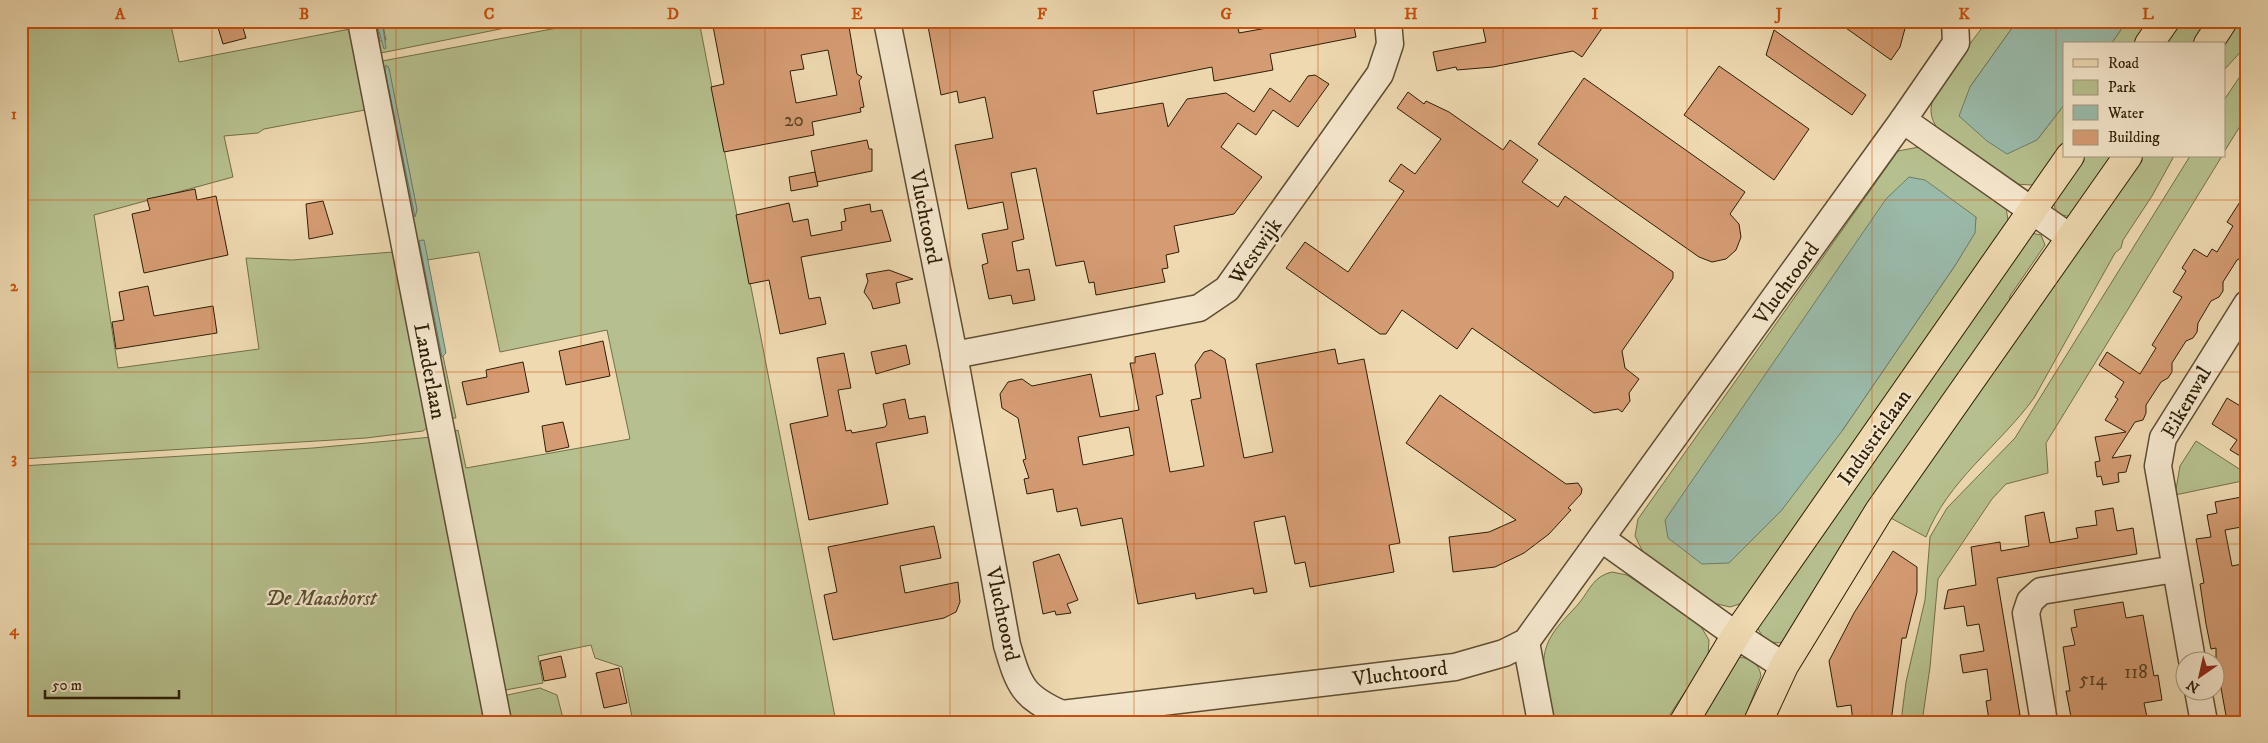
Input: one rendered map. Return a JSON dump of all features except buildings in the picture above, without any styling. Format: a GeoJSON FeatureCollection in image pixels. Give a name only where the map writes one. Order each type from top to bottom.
{"type":"FeatureCollection","features":[{"type":"Feature","properties":{"kind":"main road"},"geometry":{"type":"LineString","coordinates":[[2150,42],[2165,21]]}},
{"type":"Feature","properties":{"kind":"main road"},"geometry":{"type":"LineString","coordinates":[[2209,42],[2223,21]]}},
{"type":"Feature","properties":{"kind":"main road","name":"Industrielaan"},"geometry":{"type":"LineString","coordinates":[[1684,722],[1736,635],[2069,158]]}},
{"type":"Feature","properties":{"kind":"main road"},"geometry":{"type":"LineString","coordinates":[[1758,722],[1784,666],[1879,511],[2127,158]]}},
{"type":"Feature","properties":{"kind":"street","name":"Landerlaan"},"geometry":{"type":"LineString","coordinates":[[361,21],[498,722]]}},
{"type":"Feature","properties":{"kind":"street","name":"Vluchtoord"},"geometry":{"type":"LineString","coordinates":[[887,21],[954,355],[1007,646],[1014,671],[1024,689],[1038,703],[1062,714],[1445,668],[1504,653],[1526,642],[1903,120],[1956,42],[1955,21]]}},
{"type":"Feature","properties":{"kind":"street","name":"Westwijk"},"geometry":{"type":"LineString","coordinates":[[954,355],[1199,308],[1227,289],[1380,74],[1390,44],[1388,21]]}},
{"type":"Feature","properties":{"kind":"street"},"geometry":{"type":"LineString","coordinates":[[1903,120],[2070,238]]}},
{"type":"Feature","properties":{"kind":"street","name":"Eikenwal"},"geometry":{"type":"LineString","coordinates":[[2190,650],[2158,466],[2163,438],[2247,304]]}},
{"type":"Feature","properties":{"kind":"street"},"geometry":{"type":"LineString","coordinates":[[1602,539],[1736,635],[1784,666]]}},
{"type":"Feature","properties":{"kind":"street"},"geometry":{"type":"LineString","coordinates":[[2044,722],[2026,613],[2030,601],[2041,591],[2175,569]]}},
{"type":"Feature","properties":{"kind":"street"},"geometry":{"type":"LineString","coordinates":[[1526,642],[1541,722]]}},
{"type":"Feature","properties":{"kind":"street"},"geometry":{"type":"LineString","coordinates":[[2200,700],[2204,722]]}},
{"type":"Feature","properties":{"kind":"green space"},"geometry":{"type":"Polygon","coordinates":[[[21,21],[170,21],[179,62],[350,29],[365,110],[264,129],[258,133],[224,136],[233,177],[94,215],[118,368],[259,349],[246,258],[292,260],[393,252],[435,421],[423,431],[366,438],[21,459],[21,21]]]}},
{"type":"Feature","properties":{"kind":"green space"},"geometry":{"type":"Polygon","coordinates":[[[366,21],[376,21],[380,41],[386,40],[382,21],[540,21],[376,54],[366,21]]]}},
{"type":"Feature","properties":{"kind":"green space"},"geometry":{"type":"Polygon","coordinates":[[[594,21],[699,21],[836,722],[619,722],[632,717],[622,667],[595,658],[591,645],[538,656],[543,683],[500,691],[449,434],[458,430],[466,468],[630,439],[607,330],[500,352],[479,252],[427,260],[423,240],[419,241],[456,418],[450,418],[377,62],[594,21]],[[388,66],[385,70],[415,216],[417,210],[388,66]]]}},
{"type":"Feature","properties":{"kind":"green space"},"geometry":{"type":"Polygon","coordinates":[[[1987,21],[2017,21],[1970,87],[2037,140],[2063,106],[2063,153],[2040,182],[2032,185],[2015,184],[1940,132],[1932,118],[1931,107],[1935,95],[1987,21]]]}},
{"type":"Feature","properties":{"kind":"green space"},"geometry":{"type":"Polygon","coordinates":[[[2127,21],[2156,21],[2141,42],[2112,42],[2127,21]]]}},
{"type":"Feature","properties":{"kind":"green space"},"geometry":{"type":"Polygon","coordinates":[[[2175,21],[2214,21],[2199,42],[2161,42],[2175,21]]]}},
{"type":"Feature","properties":{"kind":"green space"},"geometry":{"type":"Polygon","coordinates":[[[2236,21],[2247,21],[2247,45],[2226,68],[2225,42],[2236,21]]]}},
{"type":"Feature","properties":{"kind":"green space"},"geometry":{"type":"Polygon","coordinates":[[[2247,66],[2247,115],[2226,149],[2226,97],[2247,66]]]}},
{"type":"Feature","properties":{"kind":"green space"},"geometry":{"type":"Polygon","coordinates":[[[1919,147],[2006,207],[2009,227],[1746,602],[1730,607],[1713,603],[1643,552],[1635,536],[1638,519],[1898,151],[1919,147]],[[1976,217],[1842,431],[1956,264],[1974,233],[1976,217]]]}},
{"type":"Feature","properties":{"kind":"green space"},"geometry":{"type":"Polygon","coordinates":[[[2080,158],[2117,158],[2071,216],[2061,214],[2056,210],[2053,200],[2080,158]]]}},
{"type":"Feature","properties":{"kind":"green space"},"geometry":{"type":"Polygon","coordinates":[[[2139,158],[2173,158],[2152,196],[2123,240],[2121,248],[2115,253],[2034,398],[1960,481],[1935,517],[1926,537],[1887,516],[2139,158]]]}},
{"type":"Feature","properties":{"kind":"green space"},"geometry":{"type":"Polygon","coordinates":[[[2189,158],[2221,158],[2046,443],[2048,473],[2006,484],[1992,499],[1938,579],[1930,667],[1922,722],[1901,722],[1906,682],[1925,600],[1930,537],[1947,508],[2015,438],[2189,158]]]}},
{"type":"Feature","properties":{"kind":"green space"},"geometry":{"type":"Polygon","coordinates":[[[2031,233],[2041,235],[2045,245],[2010,296],[2009,313],[1787,641],[1777,643],[1769,641],[1762,635],[1757,626],[2031,233]]]}},
{"type":"Feature","properties":{"kind":"green space","name":"De Maashorst"},"geometry":{"type":"Polygon","coordinates":[[[432,437],[494,722],[21,722],[21,466],[313,448],[432,437]]]}},
{"type":"Feature","properties":{"kind":"green space"},"geometry":{"type":"Polygon","coordinates":[[[2196,441],[2247,474],[2247,480],[2175,495],[2180,466],[2196,441]]]}},
{"type":"Feature","properties":{"kind":"green space"},"geometry":{"type":"Polygon","coordinates":[[[1612,572],[1627,575],[1700,625],[1709,640],[1708,657],[1665,722],[1552,722],[1543,667],[1547,645],[1555,631],[1593,584],[1601,577],[1612,572]]]}},
{"type":"Feature","properties":{"kind":"green space"},"geometry":{"type":"Polygon","coordinates":[[[1738,657],[1754,662],[1761,676],[1743,722],[1695,722],[1738,657]]]}},
{"type":"Feature","properties":{"kind":"green space"},"geometry":{"type":"Polygon","coordinates":[[[540,688],[557,695],[564,722],[504,722],[503,696],[540,688]]]}},
{"type":"Feature","properties":{"kind":"water"},"geometry":{"type":"Polygon","coordinates":[[[376,21],[382,21],[386,48],[384,49],[376,21]]]}},
{"type":"Feature","properties":{"kind":"water"},"geometry":{"type":"Polygon","coordinates":[[[2017,21],[2127,21],[2112,42],[2063,42],[2063,106],[2037,140],[2007,154],[1987,141],[1959,116],[1970,87],[2017,21]]]}},
{"type":"Feature","properties":{"kind":"water"},"geometry":{"type":"Polygon","coordinates":[[[386,65],[389,68],[417,210],[415,217],[385,70],[386,65]]]}},
{"type":"Feature","properties":{"kind":"water"},"geometry":{"type":"Polygon","coordinates":[[[1909,177],[1925,180],[1976,217],[1975,233],[1956,264],[1842,431],[1781,511],[1729,563],[1702,564],[1668,538],[1665,520],[1886,199],[1909,177]]]}},
{"type":"Feature","properties":{"kind":"water"},"geometry":{"type":"Polygon","coordinates":[[[424,240],[446,353],[442,357],[419,241],[424,240]]]}}]}
